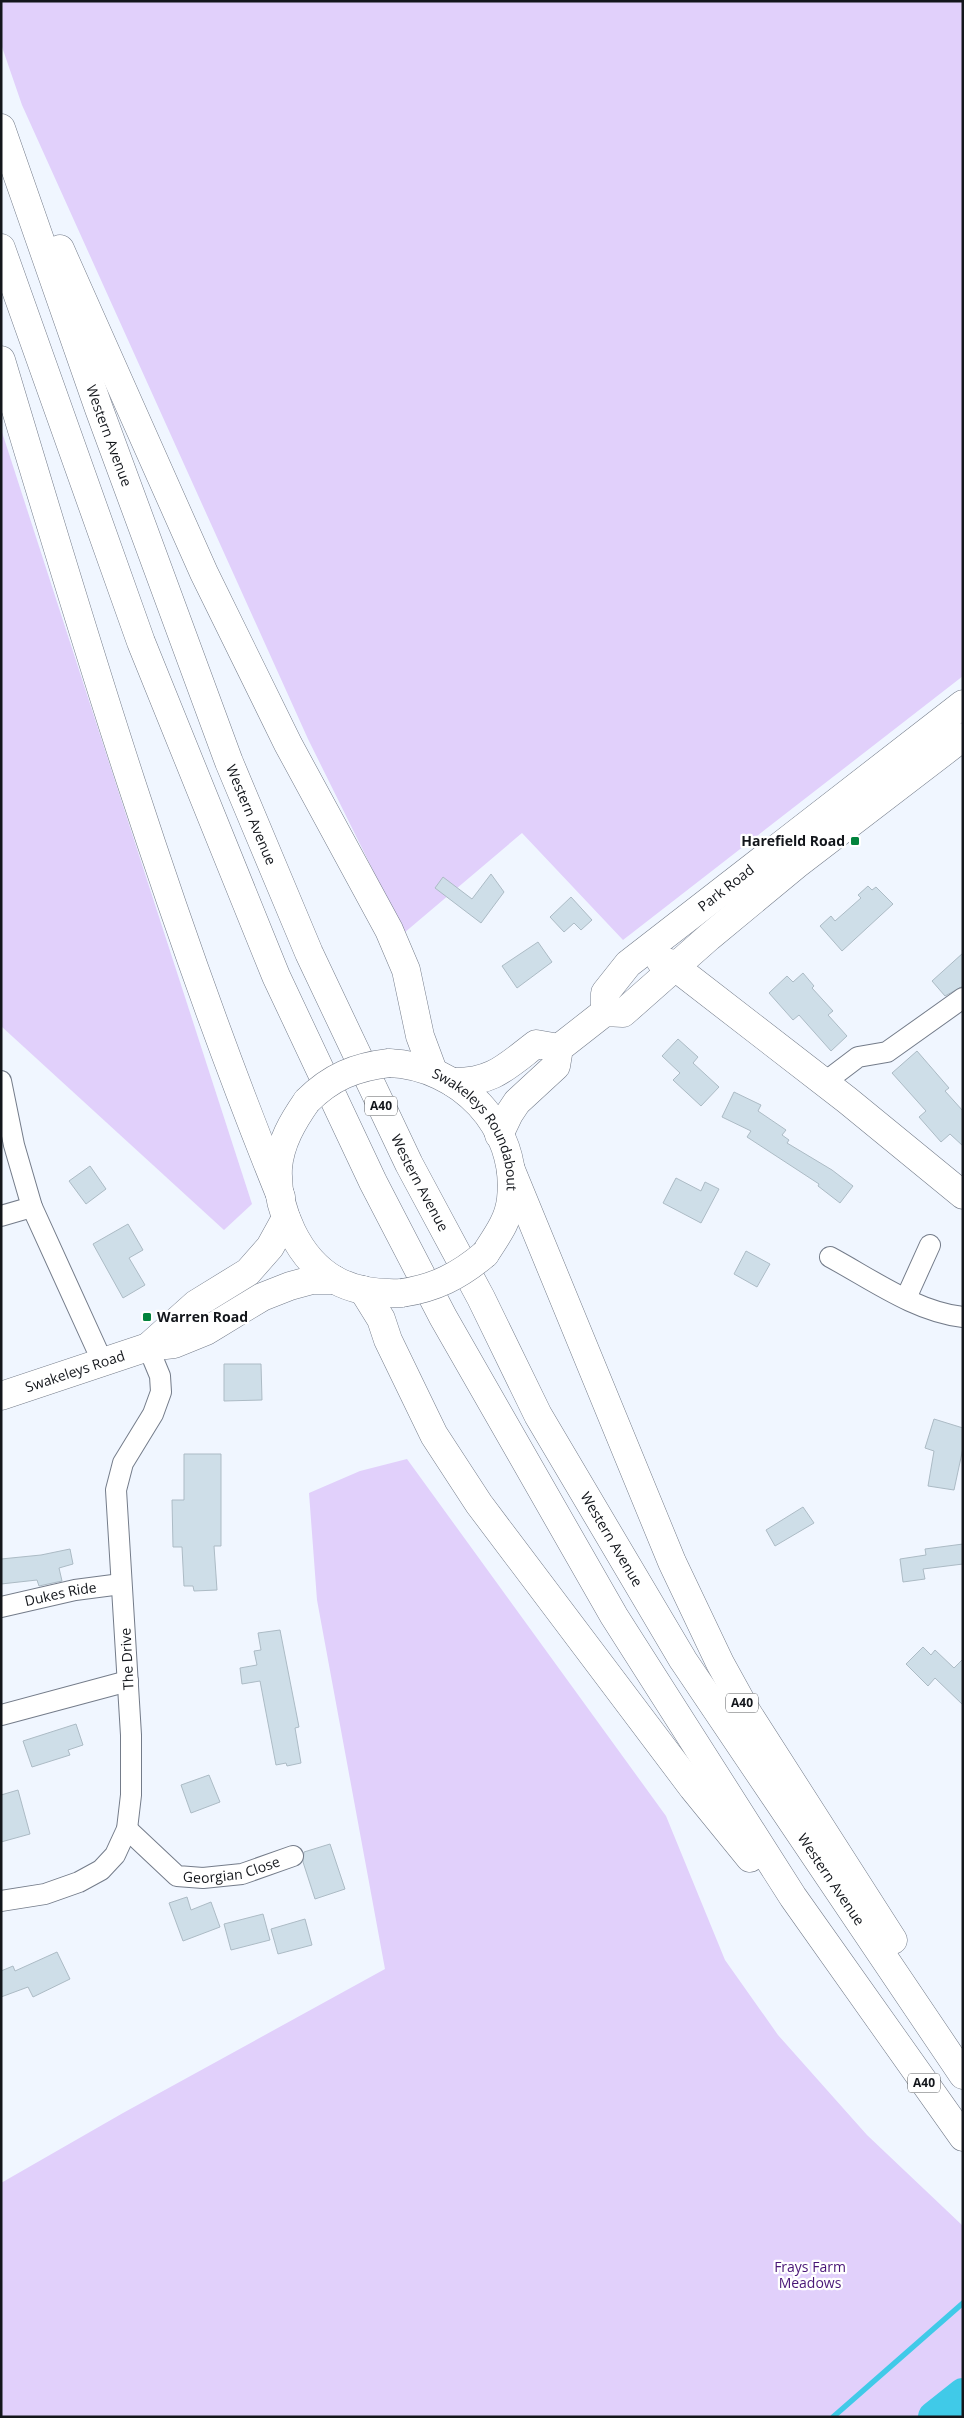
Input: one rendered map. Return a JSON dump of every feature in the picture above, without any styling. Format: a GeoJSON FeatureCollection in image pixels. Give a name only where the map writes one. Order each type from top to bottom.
{"type":"FeatureCollection","features":[{"type":"Feature","properties":{"kind":"main road"},"geometry":{"type":"LineString","coordinates":[[1,112],[204,573],[297,761],[389,930],[406,970],[420,1036],[442,1076],[470,1082],[486,1079],[502,1071],[536,1044],[559,1048],[556,1066],[517,1102],[500,1135]]}},
{"type":"Feature","properties":{"kind":"main road","name":"Western Avenue"},"geometry":{"type":"LineString","coordinates":[[1,128],[96,400],[229,762],[310,953],[409,1164],[481,1298],[538,1415],[684,1660],[922,2001],[963,2075]]}},
{"type":"Feature","properties":{"kind":"main road","name":"A40"},"geometry":{"type":"LineString","coordinates":[[1,248],[141,642],[276,976],[373,1182],[443,1317],[614,1616],[793,1897],[852,1983],[963,2136]]}},
{"type":"Feature","properties":{"kind":"main road"},"geometry":{"type":"LineString","coordinates":[[1,360],[69,586],[155,851],[234,1076],[283,1208]]}},
{"type":"Feature","properties":{"kind":"main road","name":"Park Road"},"geometry":{"type":"LineString","coordinates":[[559,1048],[608,1000],[628,964],[963,704]]}},
{"type":"Feature","properties":{"kind":"main road","name":"Park Road"},"geometry":{"type":"LineString","coordinates":[[608,1000],[623,1013],[796,865],[963,737]]}},
{"type":"Feature","properties":{"kind":"main road"},"geometry":{"type":"LineString","coordinates":[[676,967],[825,1082],[963,1195]]}},
{"type":"Feature","properties":{"kind":"main road","name":"Swakeleys Roundabout"},"geometry":{"type":"LineString","coordinates":[[389,1063],[407,1064],[442,1076],[471,1094],[486,1112],[500,1135],[511,1170],[511,1200],[499,1234],[485,1254],[466,1270],[445,1282],[423,1290],[381,1294],[335,1280],[318,1267],[306,1254],[283,1208],[278,1168],[282,1148],[292,1124],[307,1101],[322,1085],[342,1074],[364,1066],[389,1063]]}},
{"type":"Feature","properties":{"kind":"main road","name":"A40"},"geometry":{"type":"LineString","coordinates":[[511,1170],[672,1562],[720,1663],[747,1712],[922,2001],[963,2057]]}},
{"type":"Feature","properties":{"kind":"main road","name":"Swakeleys Road"},"geometry":{"type":"LineString","coordinates":[[148,1347],[196,1304],[248,1272],[270,1247],[283,1208]]}},
{"type":"Feature","properties":{"kind":"main road","name":"Swakeleys Road"},"geometry":{"type":"LineString","coordinates":[[1,1396],[148,1347],[174,1344],[206,1331],[262,1297],[290,1286],[312,1280],[335,1280]]}},
{"type":"Feature","properties":{"kind":"main road"},"geometry":{"type":"LineString","coordinates":[[363,1290],[381,1319],[388,1340],[434,1435],[478,1504],[693,1788],[852,1983]]}},
{"type":"Feature","properties":{"kind":"street"},"geometry":{"type":"LineString","coordinates":[[825,1082],[858,1057],[887,1052],[963,998]]}},
{"type":"Feature","properties":{"kind":"street"},"geometry":{"type":"LineString","coordinates":[[1,1081],[14,1145],[32,1207],[103,1363]]}},
{"type":"Feature","properties":{"kind":"street"},"geometry":{"type":"LineString","coordinates":[[1,1216],[32,1207]]}},
{"type":"Feature","properties":{"kind":"street"},"geometry":{"type":"LineString","coordinates":[[906,1298],[930,1245]]}},
{"type":"Feature","properties":{"kind":"street"},"geometry":{"type":"LineString","coordinates":[[830,1257],[906,1298],[943,1315],[963,1317]]}},
{"type":"Feature","properties":{"kind":"street","name":"The Drive"},"geometry":{"type":"LineString","coordinates":[[1,1901],[45,1894],[79,1882],[101,1870],[115,1855],[127,1829],[132,1761],[116,1509],[118,1474],[126,1457],[153,1414],[161,1392],[160,1376],[148,1347]]}},
{"type":"Feature","properties":{"kind":"street","name":"Dukes Ride"},"geometry":{"type":"LineString","coordinates":[[1,1607],[75,1590],[121,1584]]}},
{"type":"Feature","properties":{"kind":"street"},"geometry":{"type":"LineString","coordinates":[[1,1715],[128,1681]]}},
{"type":"Feature","properties":{"kind":"street","name":"Georgian Close"},"geometry":{"type":"LineString","coordinates":[[127,1829],[177,1876],[204,1878],[242,1874],[293,1856]]}},
{"type":"Feature","properties":{"kind":"green space"},"geometry":{"type":"Polygon","coordinates":[[[1,1],[963,1],[963,676],[623,940],[522,833],[404,933],[308,739],[22,105],[1,44],[1,1]]]}},
{"type":"Feature","properties":{"kind":"green space"},"geometry":{"type":"Polygon","coordinates":[[[1,429],[252,1204],[224,1230],[1,1026],[1,429]]]}},
{"type":"Feature","properties":{"kind":"green space","name":"Frays Farm Meadows"},"geometry":{"type":"Polygon","coordinates":[[[407,1459],[666,1816],[725,1960],[778,2035],[867,2135],[963,2226],[963,2417],[1,2417],[1,2183],[123,2113],[385,1969],[317,1600],[309,1493],[360,1471],[407,1459]]]}},
{"type":"Feature","properties":{"kind":"building"},"geometry":{"type":"Polygon","coordinates":[[[491,874],[504,892],[481,923],[435,888],[443,877],[472,899],[491,874]]]}},
{"type":"Feature","properties":{"kind":"building"},"geometry":{"type":"Polygon","coordinates":[[[868,886],[872,890],[876,887],[893,904],[842,951],[820,926],[831,916],[835,921],[861,898],[858,895],[868,886]]]}},
{"type":"Feature","properties":{"kind":"building"},"geometry":{"type":"Polygon","coordinates":[[[571,897],[592,920],[581,930],[574,923],[564,932],[550,917],[571,897]]]}},
{"type":"Feature","properties":{"kind":"building"},"geometry":{"type":"Polygon","coordinates":[[[538,942],[552,962],[517,988],[502,966],[538,942]]]}},
{"type":"Feature","properties":{"kind":"building"},"geometry":{"type":"Polygon","coordinates":[[[963,953],[963,986],[945,996],[932,981],[963,953]]]}},
{"type":"Feature","properties":{"kind":"building"},"geometry":{"type":"Polygon","coordinates":[[[803,973],[814,986],[812,988],[833,1011],[828,1015],[847,1036],[831,1051],[799,1015],[793,1020],[769,993],[787,976],[793,982],[803,973]]]}},
{"type":"Feature","properties":{"kind":"building"},"geometry":{"type":"Polygon","coordinates":[[[678,1039],[698,1057],[693,1063],[719,1087],[701,1106],[673,1080],[680,1073],[662,1056],[678,1039]]]}},
{"type":"Feature","properties":{"kind":"building"},"geometry":{"type":"Polygon","coordinates":[[[917,1051],[949,1088],[945,1091],[963,1111],[963,1146],[950,1134],[941,1142],[919,1117],[926,1111],[892,1073],[917,1051]]]}},
{"type":"Feature","properties":{"kind":"building"},"geometry":{"type":"Polygon","coordinates":[[[734,1092],[761,1105],[758,1111],[786,1130],[782,1135],[789,1140],[787,1143],[832,1170],[853,1186],[840,1203],[818,1186],[819,1184],[747,1137],[751,1131],[722,1117],[734,1092]]]}},
{"type":"Feature","properties":{"kind":"building"},"geometry":{"type":"Polygon","coordinates":[[[90,1166],[106,1189],[86,1204],[69,1181],[90,1166]]]}},
{"type":"Feature","properties":{"kind":"building"},"geometry":{"type":"Polygon","coordinates":[[[676,1178],[701,1191],[705,1182],[719,1189],[701,1223],[663,1203],[676,1178]]]}},
{"type":"Feature","properties":{"kind":"building"},"geometry":{"type":"Polygon","coordinates":[[[128,1224],[143,1250],[129,1258],[145,1285],[123,1298],[93,1244],[128,1224]]]}},
{"type":"Feature","properties":{"kind":"building"},"geometry":{"type":"Polygon","coordinates":[[[746,1251],[770,1264],[757,1287],[734,1274],[746,1251]]]}},
{"type":"Feature","properties":{"kind":"building"},"geometry":{"type":"Polygon","coordinates":[[[224,1364],[261,1364],[262,1400],[224,1401],[224,1364]]]}},
{"type":"Feature","properties":{"kind":"building"},"geometry":{"type":"Polygon","coordinates":[[[934,1419],[963,1428],[963,1448],[954,1490],[928,1486],[934,1451],[925,1448],[934,1419]]]}},
{"type":"Feature","properties":{"kind":"building"},"geometry":{"type":"Polygon","coordinates":[[[184,1454],[221,1454],[221,1546],[214,1546],[217,1590],[194,1591],[193,1586],[184,1586],[182,1547],[173,1547],[172,1500],[184,1500],[184,1454]]]}},
{"type":"Feature","properties":{"kind":"building"},"geometry":{"type":"Polygon","coordinates":[[[803,1507],[814,1523],[775,1546],[766,1530],[803,1507]]]}},
{"type":"Feature","properties":{"kind":"building"},"geometry":{"type":"Polygon","coordinates":[[[963,1544],[963,1564],[923,1569],[925,1579],[903,1582],[900,1559],[926,1555],[925,1549],[963,1544]]]}},
{"type":"Feature","properties":{"kind":"building"},"geometry":{"type":"Polygon","coordinates":[[[70,1549],[73,1564],[59,1568],[62,1581],[39,1586],[37,1580],[1,1584],[1,1559],[41,1555],[70,1549]]]}},
{"type":"Feature","properties":{"kind":"building"},"geometry":{"type":"Polygon","coordinates":[[[280,1630],[299,1727],[295,1728],[301,1763],[287,1766],[286,1763],[276,1765],[260,1681],[242,1684],[240,1668],[257,1665],[254,1651],[261,1650],[258,1633],[280,1630]]]}},
{"type":"Feature","properties":{"kind":"building"},"geometry":{"type":"Polygon","coordinates":[[[923,1647],[931,1655],[935,1650],[954,1668],[963,1659],[963,1705],[935,1678],[928,1686],[906,1664],[923,1647]]]}},
{"type":"Feature","properties":{"kind":"building"},"geometry":{"type":"Polygon","coordinates":[[[76,1724],[83,1745],[68,1750],[70,1755],[32,1767],[23,1741],[76,1724]]]}},
{"type":"Feature","properties":{"kind":"building"},"geometry":{"type":"Polygon","coordinates":[[[209,1775],[220,1802],[191,1813],[181,1785],[209,1775]]]}},
{"type":"Feature","properties":{"kind":"building"},"geometry":{"type":"Polygon","coordinates":[[[18,1790],[30,1834],[1,1842],[1,1795],[18,1790]]]}},
{"type":"Feature","properties":{"kind":"building"},"geometry":{"type":"Polygon","coordinates":[[[330,1844],[345,1889],[315,1899],[303,1862],[304,1852],[330,1844]]]}},
{"type":"Feature","properties":{"kind":"building"},"geometry":{"type":"Polygon","coordinates":[[[187,1897],[191,1910],[211,1902],[220,1927],[183,1941],[169,1903],[187,1897]]]}},
{"type":"Feature","properties":{"kind":"building"},"geometry":{"type":"Polygon","coordinates":[[[263,1914],[270,1940],[231,1950],[224,1924],[263,1914]]]}},
{"type":"Feature","properties":{"kind":"building"},"geometry":{"type":"Polygon","coordinates":[[[305,1919],[312,1945],[278,1954],[271,1929],[305,1919]]]}},
{"type":"Feature","properties":{"kind":"building"},"geometry":{"type":"Polygon","coordinates":[[[57,1952],[70,1979],[33,1997],[28,1987],[1,1997],[1,1971],[13,1966],[15,1971],[57,1952]]]}},
{"type":"Feature","properties":{"kind":"waterway"},"geometry":{"type":"LineString","coordinates":[[833,2417],[963,2303]]}},
{"type":"Feature","properties":{"kind":"waterway"},"geometry":{"type":"LineString","coordinates":[[934,2417],[963,2394]]}},
{"type":"Feature","properties":{"kind":"place","name":"Harefield Road"},"geometry":{"type":"Point","coordinates":[855,841]}},
{"type":"Feature","properties":{"kind":"place","name":"Warren Road"},"geometry":{"type":"Point","coordinates":[147,1317]}}]}
